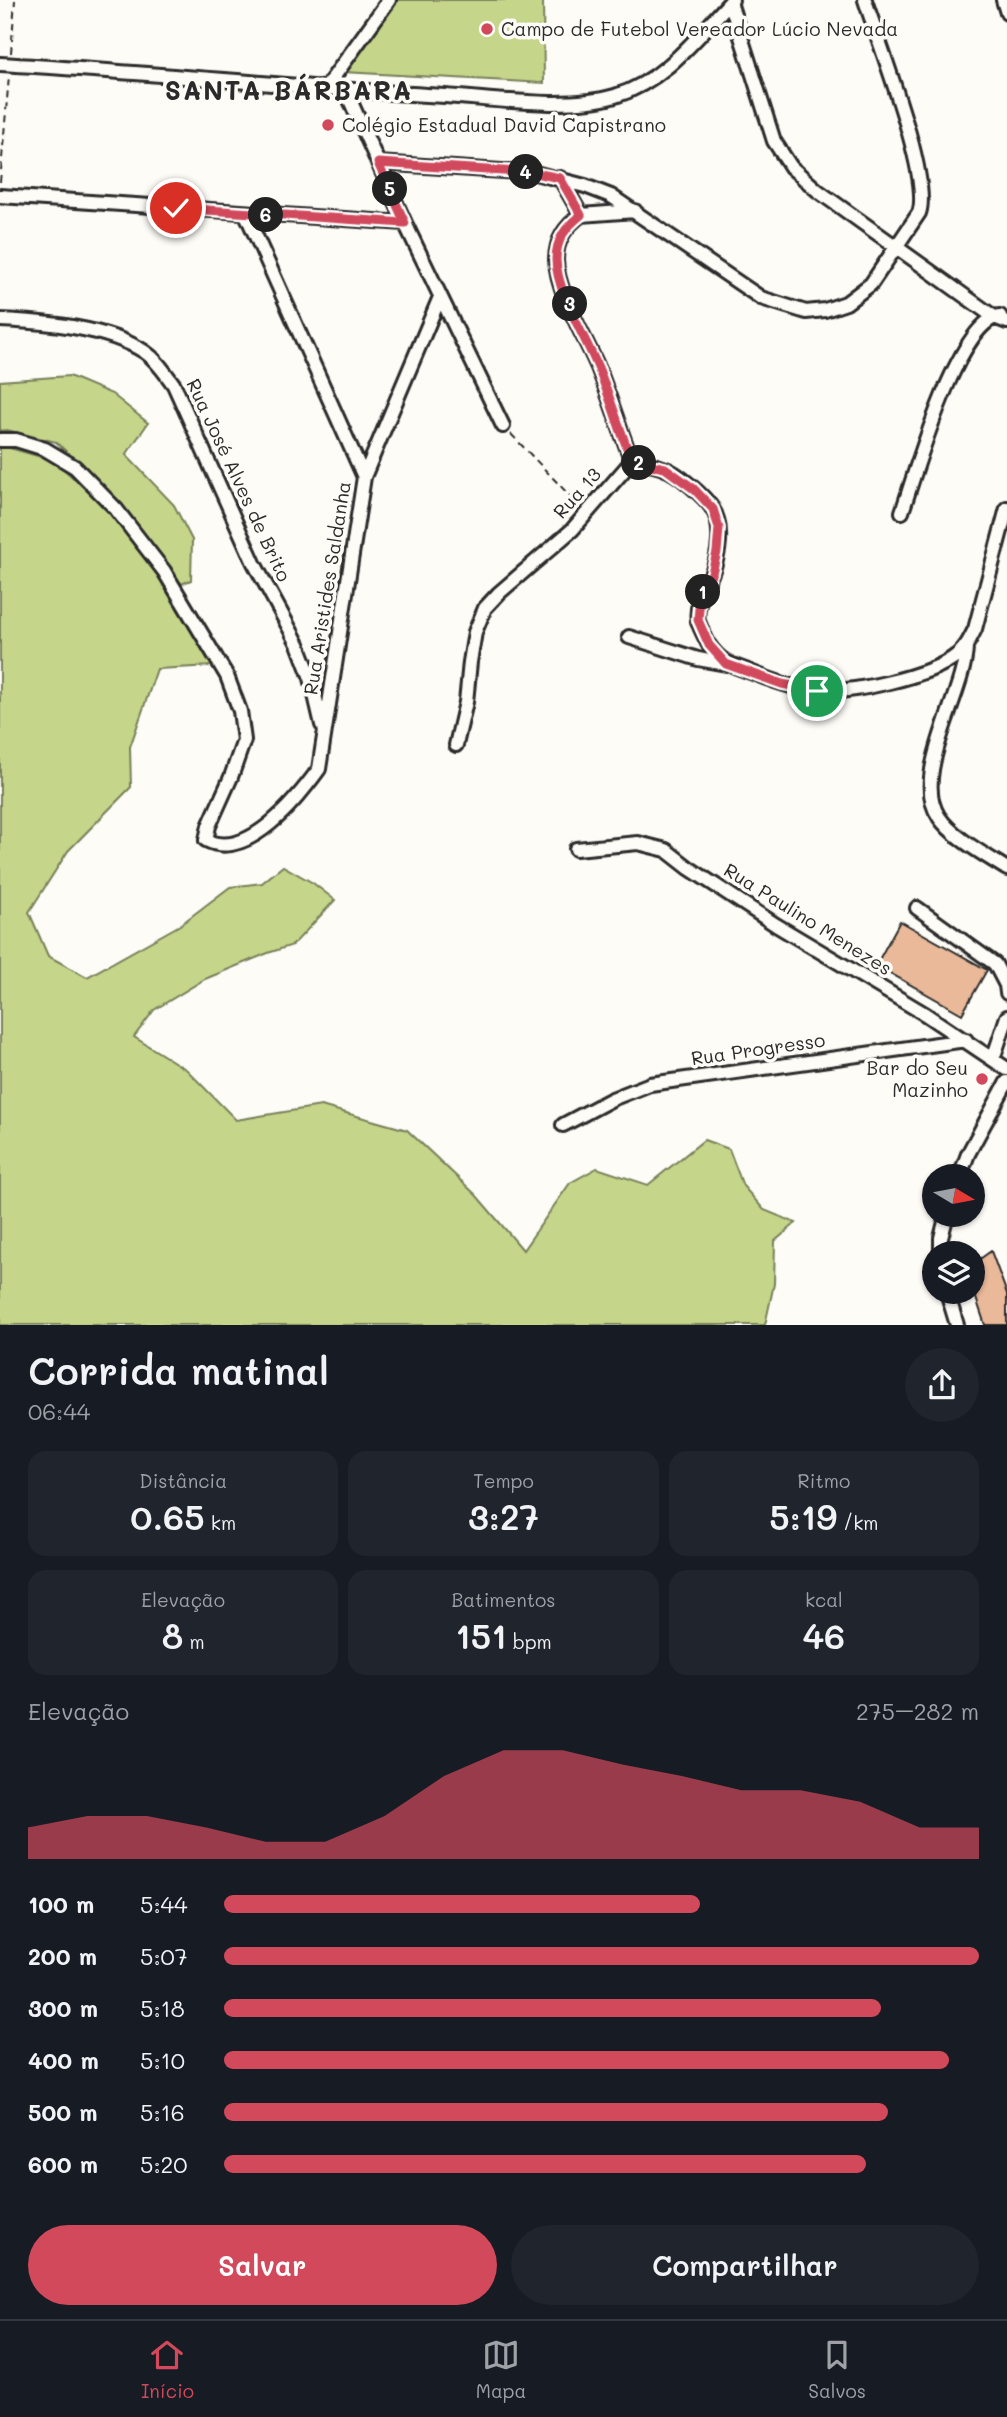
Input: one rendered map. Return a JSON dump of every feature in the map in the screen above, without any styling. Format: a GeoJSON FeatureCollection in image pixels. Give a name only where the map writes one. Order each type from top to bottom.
{"type":"FeatureCollection","features":[{"type":"Feature","properties":{"kind":"street"},"geometry":{"type":"LineString","coordinates":[[324,89],[389,0]]}},
{"type":"Feature","properties":{"kind":"street"},"geometry":{"type":"LineString","coordinates":[[378,163],[535,173],[560,178],[611,195],[761,298],[806,312],[846,303],[871,285],[921,206],[920,180],[914,150],[864,0]]}},
{"type":"Feature","properties":{"kind":"street"},"geometry":{"type":"LineString","coordinates":[[1003,0],[1007,13]]}},
{"type":"Feature","properties":{"kind":"street"},"geometry":{"type":"LineString","coordinates":[[5,64],[346,91],[545,102],[592,100],[614,96],[640,86],[663,72],[731,1],[774,141],[791,167],[818,191],[1007,322]]}},
{"type":"Feature","properties":{"kind":"street"},"geometry":{"type":"LineString","coordinates":[[346,91],[405,223],[503,426]]}},
{"type":"Feature","properties":{"kind":"street"},"geometry":{"type":"LineString","coordinates":[[560,178],[581,215]]}},
{"type":"Feature","properties":{"kind":"street"},"geometry":{"type":"LineString","coordinates":[[0,197],[405,223]]}},
{"type":"Feature","properties":{"kind":"street"},"geometry":{"type":"LineString","coordinates":[[635,211],[581,215],[566,226],[556,257],[558,274],[598,368],[632,461],[665,468],[694,489],[713,509],[719,528],[717,552],[712,573],[700,598],[698,620],[709,645],[726,664]]}},
{"type":"Feature","properties":{"kind":"street"},"geometry":{"type":"LineString","coordinates":[[246,214],[364,477]]}},
{"type":"Feature","properties":{"kind":"street","name":"Rua Aristides Saldanha"},"geometry":{"type":"LineString","coordinates":[[0,440],[16,440],[45,449],[75,467],[116,509],[164,570],[227,676],[240,711],[244,740],[209,826],[206,840],[224,845],[239,843],[258,834],[302,792],[319,769],[364,477],[440,297]]}},
{"type":"Feature","properties":{"kind":"street"},"geometry":{"type":"LineString","coordinates":[[902,512],[950,377],[980,327],[1000,316]]}},
{"type":"Feature","properties":{"kind":"street","name":"Rua José Alves de Brito"},"geometry":{"type":"LineString","coordinates":[[0,320],[92,331],[146,352],[161,367],[174,385],[254,563],[298,644],[311,678],[324,732]]}},
{"type":"Feature","properties":{"kind":"street","name":"Rua 13"},"geometry":{"type":"LineString","coordinates":[[456,745],[466,702],[475,632],[485,608],[572,530],[632,461]]}},
{"type":"Feature","properties":{"kind":"street"},"geometry":{"type":"LineString","coordinates":[[629,637],[698,659],[726,664],[782,684],[817,691],[848,690],[887,683],[956,657],[966,647],[975,629],[1007,508]]}},
{"type":"Feature","properties":{"kind":"street"},"geometry":{"type":"LineString","coordinates":[[966,647],[960,686],[936,745],[931,799],[939,818],[958,835],[1007,869]]}},
{"type":"Feature","properties":{"kind":"street","name":"Rua Paulino Menezes"},"geometry":{"type":"LineString","coordinates":[[576,849],[638,843],[666,850],[688,868],[776,925],[966,1040],[1007,1069]]}},
{"type":"Feature","properties":{"kind":"street"},"geometry":{"type":"LineString","coordinates":[[917,908],[995,964],[1006,985],[1007,993]]}},
{"type":"Feature","properties":{"kind":"street"},"geometry":{"type":"LineString","coordinates":[[993,1059],[1007,1017]]}},
{"type":"Feature","properties":{"kind":"street","name":"Rua Progresso"},"geometry":{"type":"LineString","coordinates":[[563,1125],[612,1099],[650,1083],[966,1040]]}},
{"type":"Feature","properties":{"kind":"street"},"geometry":{"type":"LineString","coordinates":[[964,1164],[1007,1082]]}},
{"type":"Feature","properties":{"kind":"street"},"geometry":{"type":"LineString","coordinates":[[951,1304],[957,1325]]}},
{"type":"Feature","properties":{"kind":"path"},"geometry":{"type":"LineString","coordinates":[[0,187],[5,64],[15,0]]}},
{"type":"Feature","properties":{"kind":"path"},"geometry":{"type":"LineString","coordinates":[[503,426],[571,498],[566,505],[571,508],[577,501]]}},
{"type":"Feature","properties":{"kind":"green space"},"geometry":{"type":"Polygon","coordinates":[[[398,0],[543,0],[544,83],[344,72],[398,0]]]}},
{"type":"Feature","properties":{"kind":"green space"},"geometry":{"type":"Polygon","coordinates":[[[69,376],[112,394],[148,423],[126,455],[174,505],[192,540],[191,580],[181,584],[119,501],[56,442],[7,430],[0,431],[0,381],[69,376]]]}},
{"type":"Feature","properties":{"kind":"green space"},"geometry":{"type":"Polygon","coordinates":[[[0,447],[55,461],[117,519],[171,593],[213,666],[157,669],[130,747],[131,787],[68,851],[29,912],[48,956],[87,977],[180,925],[230,887],[262,883],[283,866],[313,883],[335,900],[293,945],[205,979],[154,1010],[134,1037],[187,1070],[236,1120],[321,1106],[407,1130],[476,1195],[523,1250],[570,1183],[597,1168],[648,1185],[704,1140],[729,1149],[743,1186],[764,1210],[796,1223],[775,1241],[774,1284],[765,1325],[0,1325],[0,447]]]}},
{"type":"Feature","properties":{"kind":"building"},"geometry":{"type":"Polygon","coordinates":[[[900,921],[987,970],[962,1014],[876,965],[900,921]]]}},
{"type":"Feature","properties":{"kind":"building"},"geometry":{"type":"Polygon","coordinates":[[[991,1251],[1007,1294],[1007,1325],[985,1325],[978,1304],[985,1304],[985,1255],[991,1251]]]}},
{"type":"Feature","properties":{"kind":"place","name":"Campo de Futebol Vereador Lúcio Nevada"},"geometry":{"type":"Point","coordinates":[487,29]}},
{"type":"Feature","properties":{"kind":"place","name":"Colégio Estadual David Capistrano"},"geometry":{"type":"Point","coordinates":[328,125]}},
{"type":"Feature","properties":{"kind":"place","name":"Bar do Seu Mazinho"},"geometry":{"type":"Point","coordinates":[982,1079]}},
{"type":"Feature","properties":{"kind":"district","name":"SANTA BÁRBARA"},"geometry":{"type":"Point","coordinates":[289,91]}},
{"type":"Feature","properties":{"kind":"route"},"geometry":{"type":"LineString","coordinates":[[176,208],[405,223],[378,163],[535,173],[560,178],[581,215],[566,226],[559,242],[556,257],[558,274],[598,368],[632,461],[665,468],[694,489],[713,509],[719,528],[717,552],[712,573],[700,598],[698,620],[709,645],[726,664],[782,684],[817,691]]}}]}
